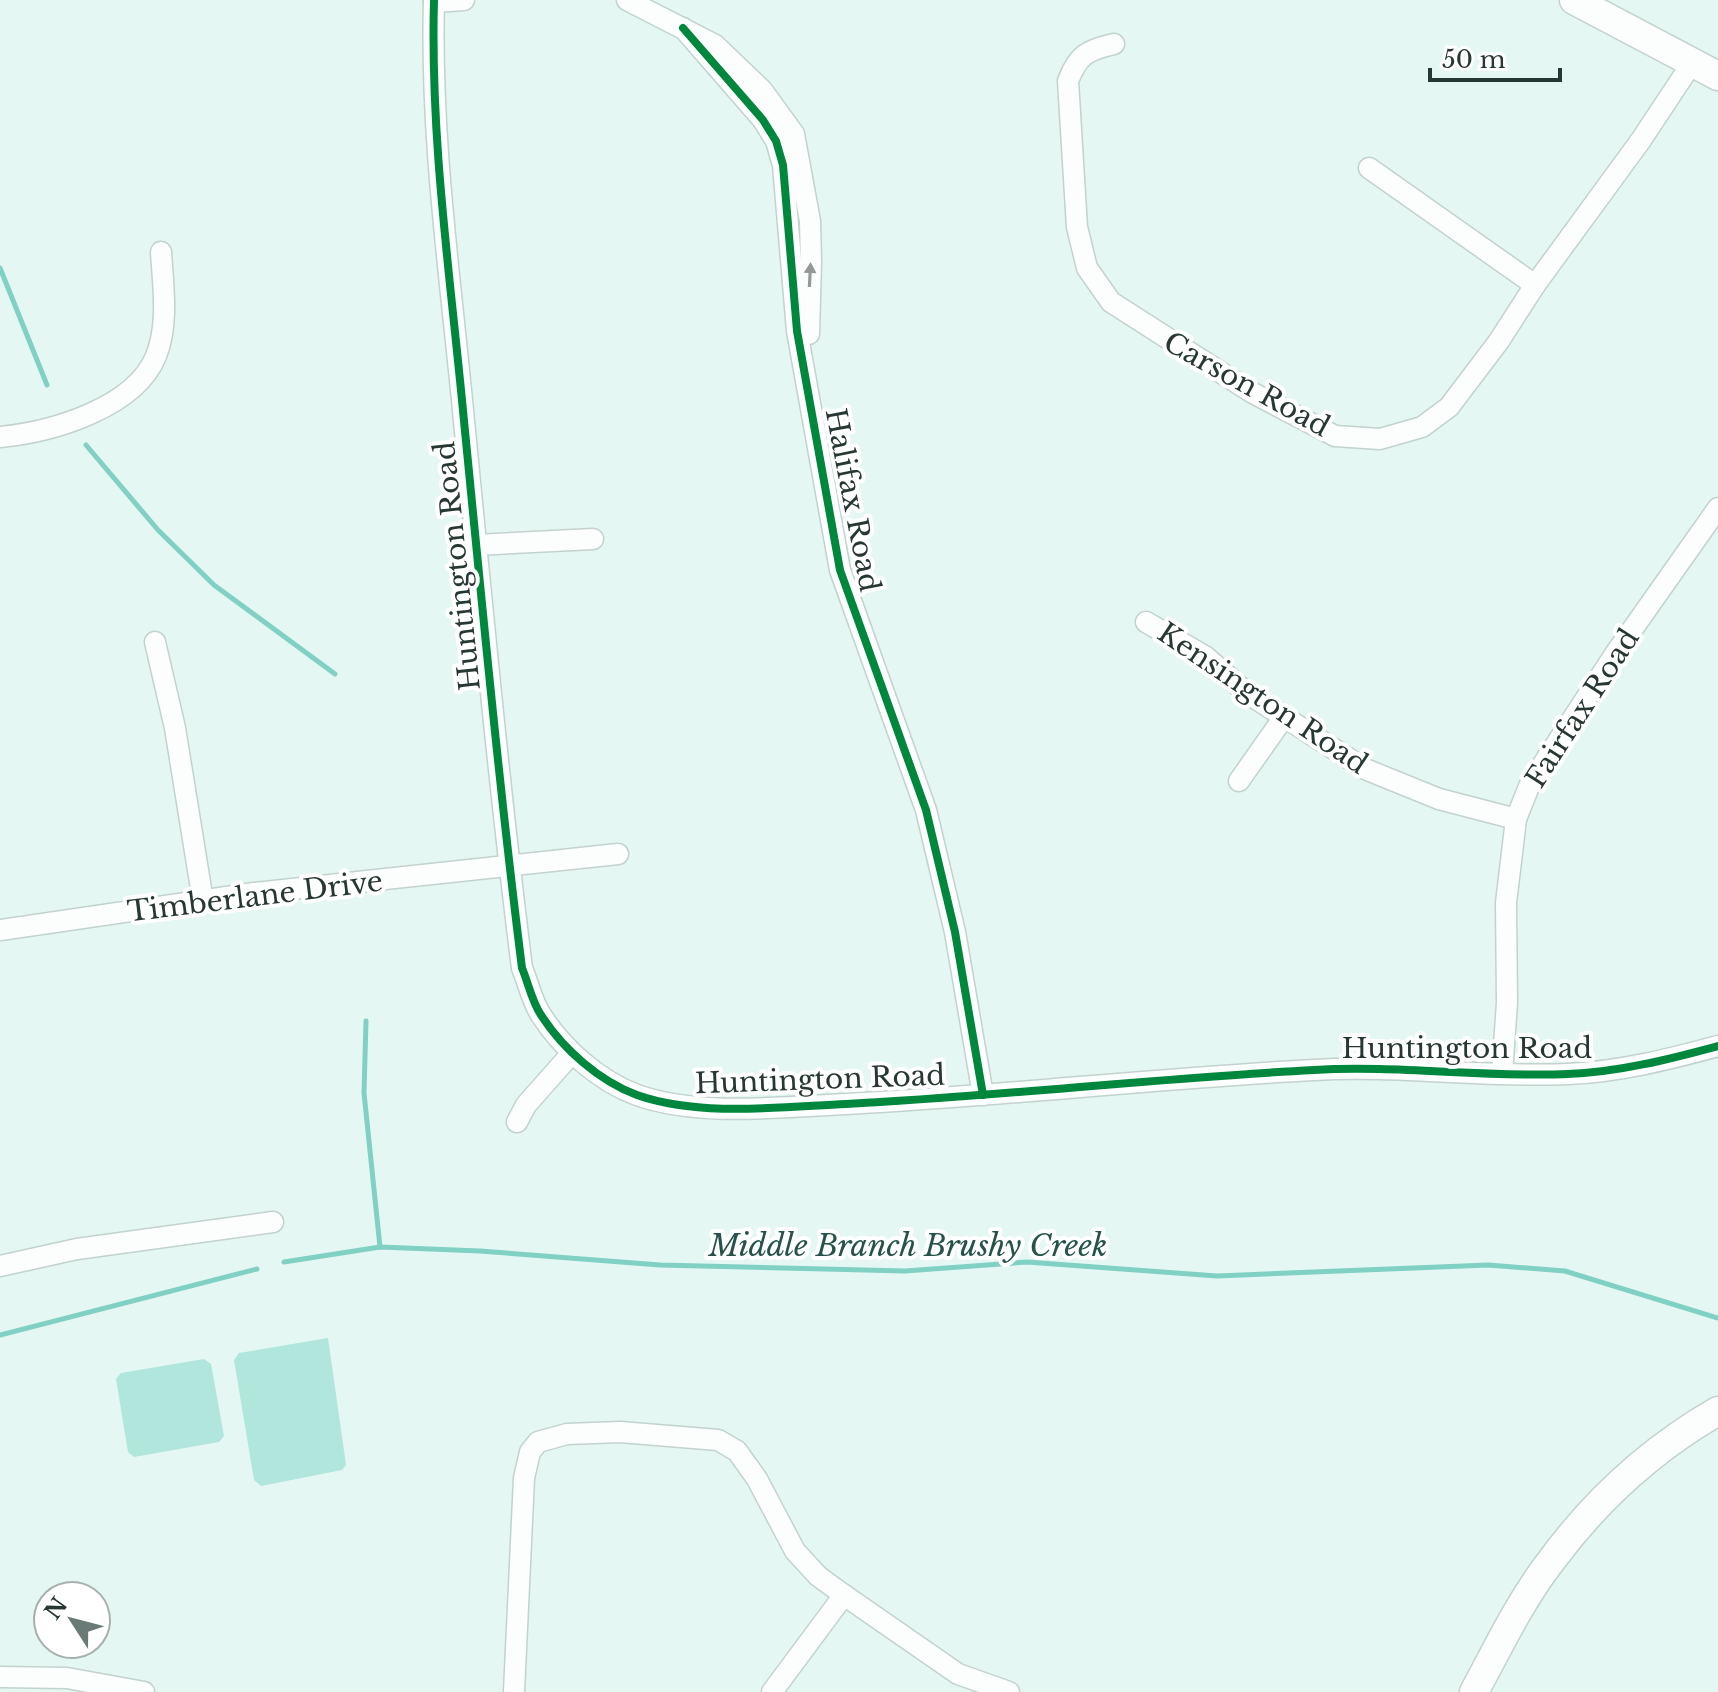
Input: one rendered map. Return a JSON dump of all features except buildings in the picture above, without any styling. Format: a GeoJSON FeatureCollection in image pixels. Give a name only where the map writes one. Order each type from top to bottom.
{"type":"FeatureCollection","features":[{"type":"Feature","properties":{"kind":"street"},"geometry":{"type":"LineString","coordinates":[[434,1],[464,0]]}},
{"type":"Feature","properties":{"kind":"street","name":"Halifax Road"},"geometry":{"type":"LineString","coordinates":[[627,0],[715,45],[762,90],[794,134],[810,221],[808,381],[840,570],[926,810],[955,932],[983,1095]]}},
{"type":"Feature","properties":{"kind":"street"},"geometry":{"type":"LineString","coordinates":[[1574,0],[1718,76]]}},
{"type":"Feature","properties":{"kind":"street","name":"Huntington Road"},"geometry":{"type":"LineString","coordinates":[[434,1],[433,98],[476,545],[522,968],[539,1013],[572,1053],[591,1069],[636,1095],[717,1108],[983,1095],[1319,1069],[1582,1073],[1673,1058],[1718,1046]]}},
{"type":"Feature","properties":{"kind":"street","name":"Carson Road"},"geometry":{"type":"LineString","coordinates":[[1114,44],[1092,49],[1075,63],[1068,81],[1077,227],[1087,268],[1111,302],[1253,393],[1335,436],[1380,439],[1422,427],[1449,407],[1641,140],[1692,63]]}},
{"type":"Feature","properties":{"kind":"street"},"geometry":{"type":"LineString","coordinates":[[1369,168],[1535,285]]}},
{"type":"Feature","properties":{"kind":"street"},"geometry":{"type":"LineString","coordinates":[[0,437],[81,419],[113,402],[144,377],[156,355],[162,330],[164,295],[161,252]]}},
{"type":"Feature","properties":{"kind":"street","name":"Fairfax Road"},"geometry":{"type":"LineString","coordinates":[[1502,1073],[1507,1003],[1506,903],[1516,819],[1538,771],[1615,654],[1718,508]]}},
{"type":"Feature","properties":{"kind":"street"},"geometry":{"type":"LineString","coordinates":[[476,545],[593,539]]}},
{"type":"Feature","properties":{"kind":"street","name":"Kensington Road"},"geometry":{"type":"LineString","coordinates":[[1146,622],[1206,657],[1247,693],[1365,769],[1439,799],[1516,819]]}},
{"type":"Feature","properties":{"kind":"street"},"geometry":{"type":"LineString","coordinates":[[155,642],[175,728],[203,901]]}},
{"type":"Feature","properties":{"kind":"street"},"geometry":{"type":"LineString","coordinates":[[1239,781],[1284,717]]}},
{"type":"Feature","properties":{"kind":"street","name":"Timberlane Drive"},"geometry":{"type":"LineString","coordinates":[[0,930],[313,886],[618,854]]}},
{"type":"Feature","properties":{"kind":"street"},"geometry":{"type":"LineString","coordinates":[[517,1122],[526,1105],[572,1053]]}},
{"type":"Feature","properties":{"kind":"street"},"geometry":{"type":"LineString","coordinates":[[0,1266],[77,1249],[273,1222]]}},
{"type":"Feature","properties":{"kind":"street"},"geometry":{"type":"LineString","coordinates":[[1477,1691],[1516,1615],[1550,1562],[1600,1502],[1645,1460],[1718,1411]]}},
{"type":"Feature","properties":{"kind":"street"},"geometry":{"type":"LineString","coordinates":[[514,1692],[524,1478],[530,1452],[538,1442],[567,1434],[620,1432],[718,1440],[737,1451],[757,1479],[795,1551],[818,1576],[958,1674],[1009,1692]]}},
{"type":"Feature","properties":{"kind":"street"},"geometry":{"type":"LineString","coordinates":[[772,1692],[844,1595]]}},
{"type":"Feature","properties":{"kind":"street"},"geometry":{"type":"LineString","coordinates":[[0,1677],[67,1678],[144,1692]]}},
{"type":"Feature","properties":{"kind":"green space"},"geometry":{"type":"Polygon","coordinates":[[[328,1338],[346,1465],[342,1470],[261,1486],[254,1480],[234,1360],[239,1353],[328,1338]]]}},
{"type":"Feature","properties":{"kind":"green space"},"geometry":{"type":"Polygon","coordinates":[[[204,1359],[211,1364],[224,1436],[219,1442],[134,1457],[128,1452],[116,1379],[121,1373],[204,1359]]]}},
{"type":"Feature","properties":{"kind":"waterway"},"geometry":{"type":"LineString","coordinates":[[0,268],[47,385]]}},
{"type":"Feature","properties":{"kind":"waterway"},"geometry":{"type":"LineString","coordinates":[[86,445],[158,530],[214,585],[335,674]]}},
{"type":"Feature","properties":{"kind":"waterway"},"geometry":{"type":"LineString","coordinates":[[366,1021],[364,1093],[380,1247]]}},
{"type":"Feature","properties":{"kind":"waterway","name":"Middle Branch Brushy Creek"},"geometry":{"type":"LineString","coordinates":[[284,1262],[380,1247],[480,1251],[660,1265],[905,1271],[1027,1262],[1217,1276],[1488,1265],[1565,1271],[1718,1318]]}},
{"type":"Feature","properties":{"kind":"waterway","name":"Middle Branch Brushy Creek"},"geometry":{"type":"LineString","coordinates":[[0,1335],[257,1269]]}},
{"type":"Feature","properties":{"kind":"cycle path"},"geometry":{"type":"LineString","coordinates":[[434,0],[435,106],[443,211],[498,763],[522,968],[541,1015],[560,1040],[583,1062],[609,1081],[637,1095],[687,1106],[740,1109],[904,1101],[1314,1070],[1587,1073],[1625,1068],[1718,1046]]}},
{"type":"Feature","properties":{"kind":"cycle path"},"geometry":{"type":"LineString","coordinates":[[683,28],[763,120],[776,141],[783,165],[797,331],[840,570],[926,810],[955,932],[983,1095]]}}]}
